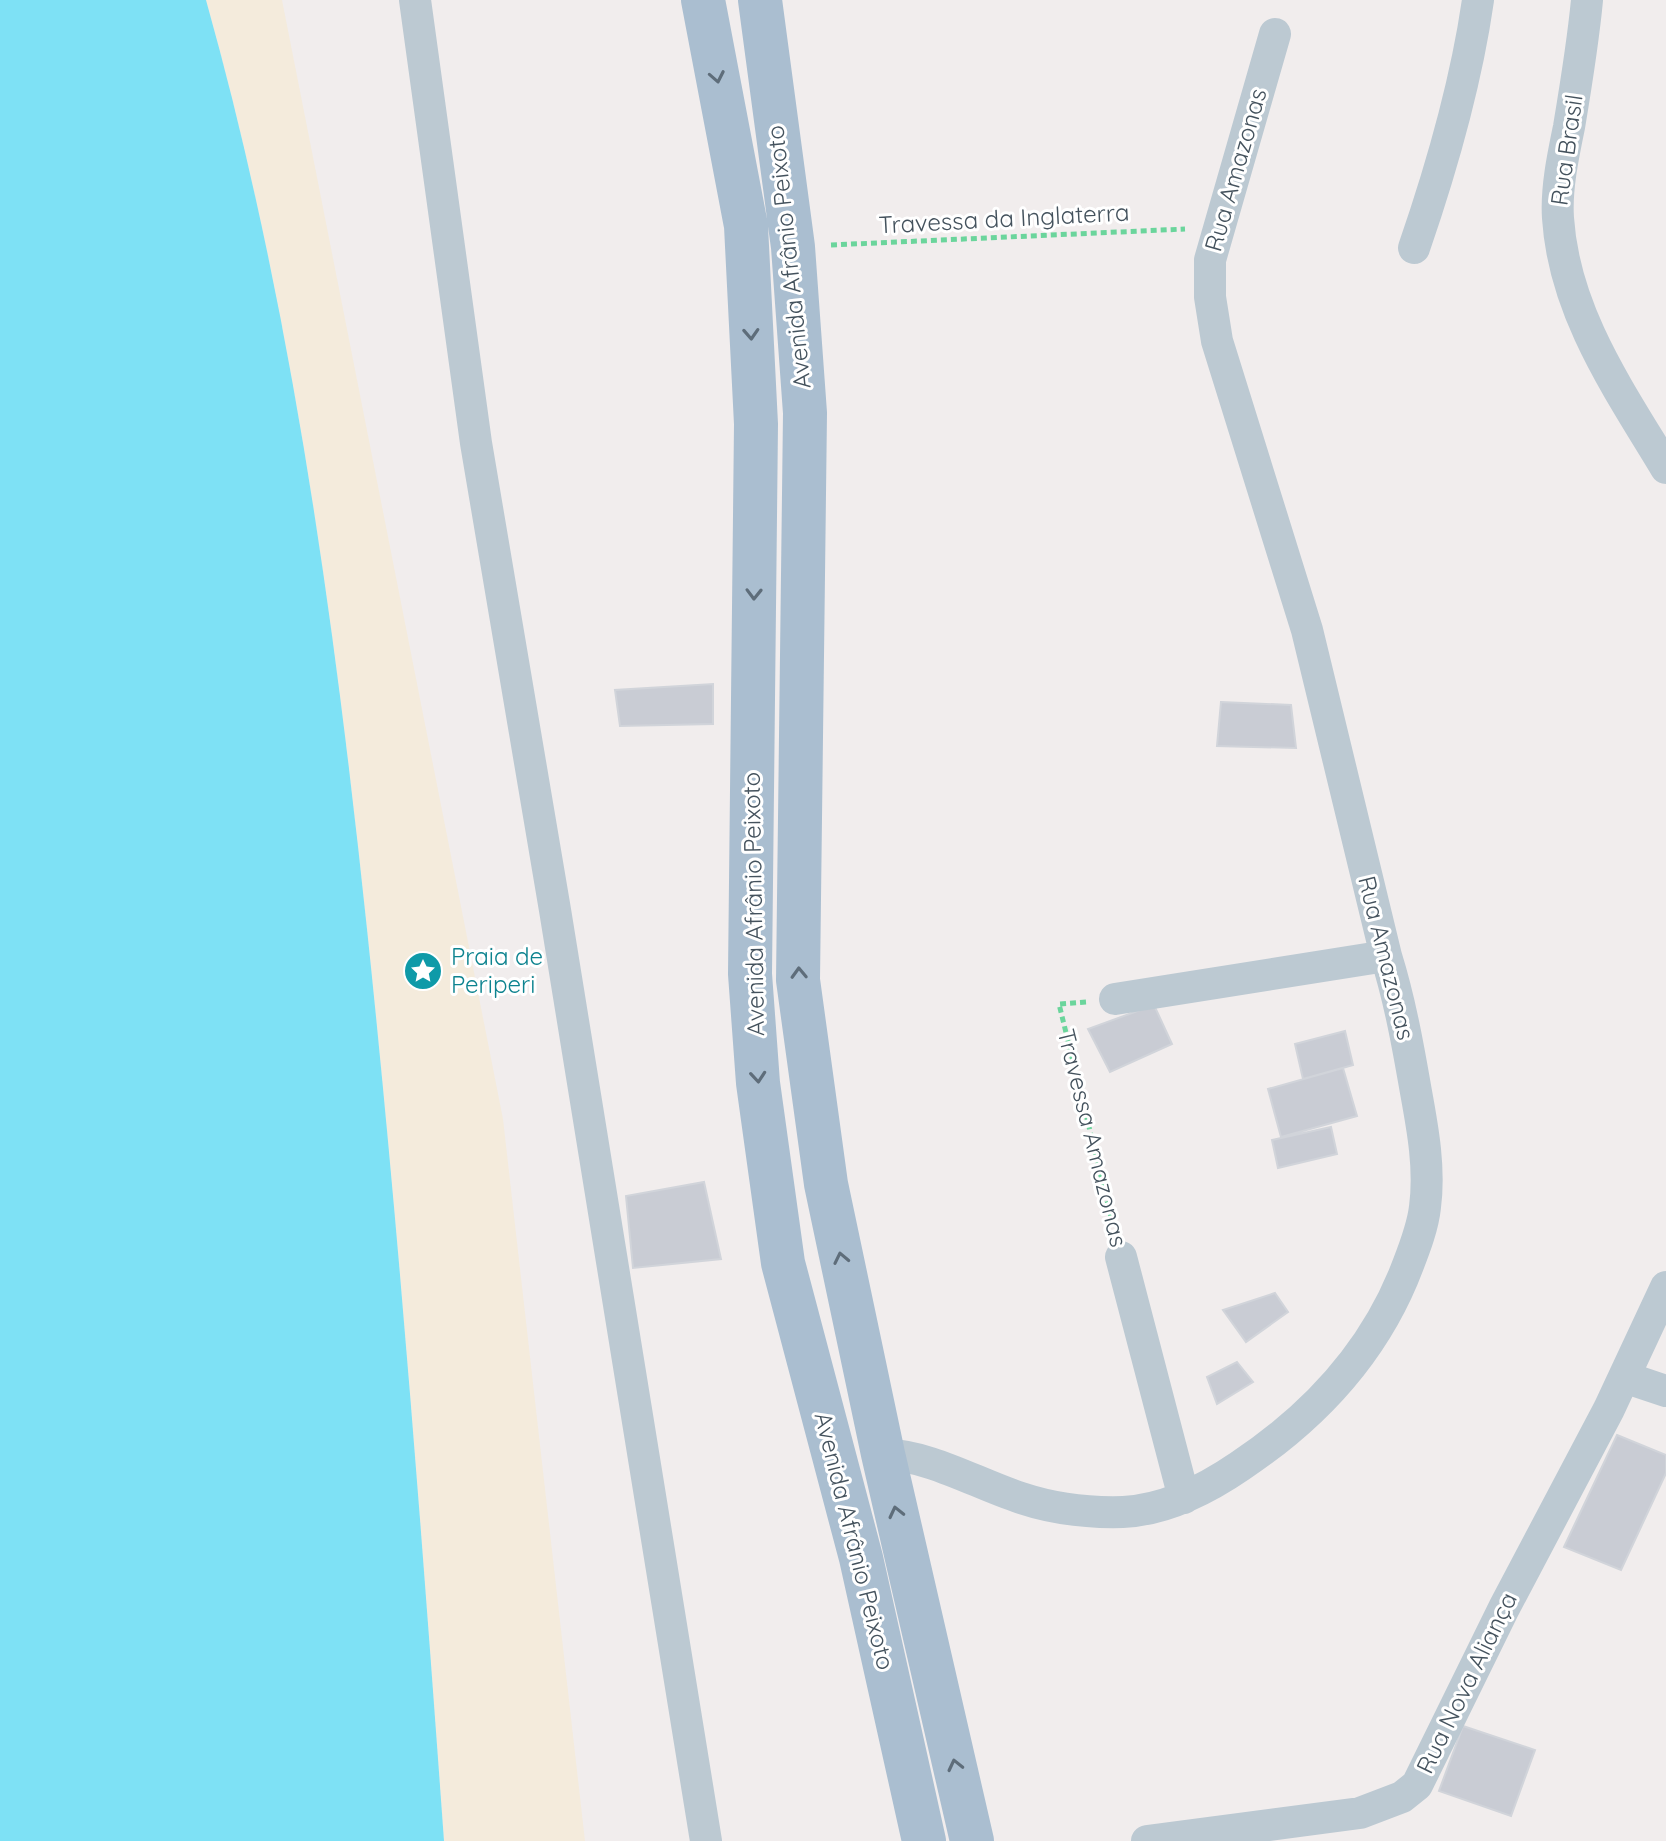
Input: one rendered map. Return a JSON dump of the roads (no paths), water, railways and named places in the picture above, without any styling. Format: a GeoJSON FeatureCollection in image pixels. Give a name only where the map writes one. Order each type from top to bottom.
{"type":"FeatureCollection","features":[{"type":"Feature","properties":{"kind":"main road","name":"Avenida Afrânio Peixoto"},"geometry":{"type":"LineString","coordinates":[[703,0],[746,226],[750,302],[756,424],[750,974],[758,1083],[783,1263],[861,1558],[924,1841]]}},
{"type":"Feature","properties":{"kind":"main road","name":"Avenida Afrânio Peixoto"},"geometry":{"type":"LineString","coordinates":[[760,0],[793,247],[805,413],[798,980],[826,1184],[883,1454],[972,1841]]}},
{"type":"Feature","properties":{"kind":"street"},"geometry":{"type":"LineString","coordinates":[[415,0],[476,443],[561,941],[706,1841]]}},
{"type":"Feature","properties":{"kind":"street"},"geometry":{"type":"LineString","coordinates":[[1414,248],[1449,136],[1471,47],[1478,0]]}},
{"type":"Feature","properties":{"kind":"street","name":"Rua Brasil"},"geometry":{"type":"LineString","coordinates":[[1587,0],[1583,45],[1563,158],[1558,217],[1566,270],[1590,338],[1666,468]]}},
{"type":"Feature","properties":{"kind":"street","name":"Rua Amazonas"},"geometry":{"type":"LineString","coordinates":[[883,1454],[925,1460],[1022,1498],[1087,1512],[1126,1512],[1157,1507],[1184,1498],[1226,1476],[1265,1450],[1305,1417],[1338,1383],[1369,1344],[1396,1297],[1425,1210],[1427,1177],[1422,1127],[1401,1006],[1386,956],[1307,630],[1217,341],[1210,297],[1210,260],[1218,227],[1275,34]]}},
{"type":"Feature","properties":{"kind":"street"},"geometry":{"type":"LineString","coordinates":[[1115,999],[1386,956]]}},
{"type":"Feature","properties":{"kind":"street","name":"Travessa Amazonas"},"geometry":{"type":"LineString","coordinates":[[1121,1257],[1184,1498]]}},
{"type":"Feature","properties":{"kind":"street","name":"Rua Nova Aliança"},"geometry":{"type":"LineString","coordinates":[[1147,1841],[1360,1813],[1402,1797],[1417,1785],[1662,1297]]}},
{"type":"Feature","properties":{"kind":"street"},"geometry":{"type":"LineString","coordinates":[[1624,1377],[1666,1391]]}},
{"type":"Feature","properties":{"kind":"water"},"geometry":{"type":"Polygon","coordinates":[[[0,0],[206,0],[236,114],[286,345],[340,695],[379,1043],[400,1271],[444,1841],[0,1841],[0,0]]]}},
{"type":"Feature","properties":{"kind":"place","name":"Praia de Periperi"},"geometry":{"type":"Point","coordinates":[423,971]}}]}
